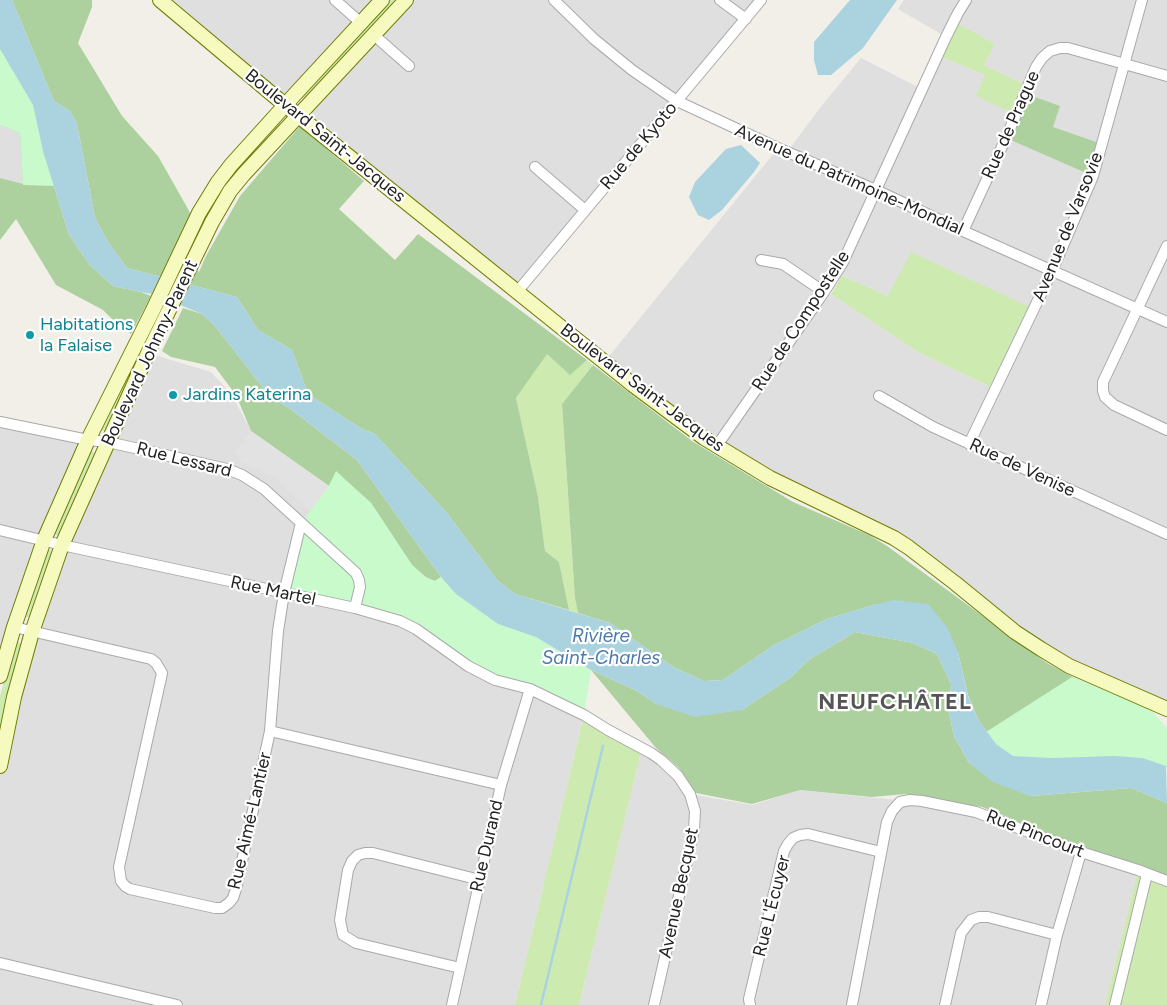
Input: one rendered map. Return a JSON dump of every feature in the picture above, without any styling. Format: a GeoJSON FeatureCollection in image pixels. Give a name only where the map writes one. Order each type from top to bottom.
{"type":"FeatureCollection","features":[{"type":"Feature","properties":{"kind":"street","name":"Boulevard Saint-Jacques"},"geometry":{"type":"LineString","coordinates":[[160,0],[286,106],[683,424],[716,447],[770,478],[894,538],[947,577],[1015,632],[1069,666],[1167,709]]}},
{"type":"Feature","properties":{"kind":"street"},"geometry":{"type":"LineString","coordinates":[[335,0],[361,23]]}},
{"type":"Feature","properties":{"kind":"street","name":"Boulevard Johnny-Parent"},"geometry":{"type":"LineString","coordinates":[[0,676],[14,627],[44,540],[88,440],[199,213],[231,165],[382,0]]}},
{"type":"Feature","properties":{"kind":"street","name":"Boulevard Johnny-Parent"},"geometry":{"type":"LineString","coordinates":[[0,766],[14,697],[32,632],[62,545],[148,353],[212,222],[239,179],[406,0]]}},
{"type":"Feature","properties":{"kind":"street","name":"Avenue du Patrimoine-Mondial"},"geometry":{"type":"LineString","coordinates":[[554,0],[616,58],[677,101],[1167,322]]}},
{"type":"Feature","properties":{"kind":"street"},"geometry":{"type":"LineString","coordinates":[[720,0],[746,19]]}},
{"type":"Feature","properties":{"kind":"street","name":"Rue de Kyoto"},"geometry":{"type":"LineString","coordinates":[[517,292],[761,0]]}},
{"type":"Feature","properties":{"kind":"street","name":"Rue de Compostelle"},"geometry":{"type":"LineString","coordinates":[[716,447],[843,262],[946,37],[966,0]]}},
{"type":"Feature","properties":{"kind":"street","name":"Avenue de Varsovie"},"geometry":{"type":"LineString","coordinates":[[969,444],[1052,271],[1092,176],[1142,0]]}},
{"type":"Feature","properties":{"kind":"street"},"geometry":{"type":"LineString","coordinates":[[374,35],[410,66]]}},
{"type":"Feature","properties":{"kind":"street","name":"Rue de Prague"},"geometry":{"type":"LineString","coordinates":[[963,231],[1036,67],[1050,51],[1068,48],[1167,76]]}},
{"type":"Feature","properties":{"kind":"street"},"geometry":{"type":"LineString","coordinates":[[535,167],[585,210]]}},
{"type":"Feature","properties":{"kind":"street"},"geometry":{"type":"LineString","coordinates":[[1167,246],[1103,382],[1105,398],[1114,406],[1167,430]]}},
{"type":"Feature","properties":{"kind":"street"},"geometry":{"type":"LineString","coordinates":[[761,260],[783,264],[824,292]]}},
{"type":"Feature","properties":{"kind":"street","name":"Rue de Venise"},"geometry":{"type":"LineString","coordinates":[[880,396],[933,427],[1167,534]]}},
{"type":"Feature","properties":{"kind":"street","name":"Rue Lessard"},"geometry":{"type":"LineString","coordinates":[[0,422],[88,440],[108,442],[227,468],[242,475],[264,489],[356,573],[360,587],[355,608]]}},
{"type":"Feature","properties":{"kind":"street","name":"Rue Aimé-Lantier"},"geometry":{"type":"LineString","coordinates":[[14,627],[151,659],[156,663],[162,673],[162,678],[119,867],[121,881],[130,889],[222,908],[233,898],[236,889],[270,732],[278,631],[284,593],[301,523]]}},
{"type":"Feature","properties":{"kind":"street","name":"Rue Martel"},"geometry":{"type":"LineString","coordinates":[[0,530],[355,608],[416,629],[468,666],[495,680],[530,690]]}},
{"type":"Feature","properties":{"kind":"street","name":"Rue Durand"},"geometry":{"type":"LineString","coordinates":[[452,1005],[501,785],[530,690]]}},
{"type":"Feature","properties":{"kind":"street","name":"Avenue Becquet"},"geometry":{"type":"LineString","coordinates":[[530,690],[584,715],[646,750],[661,760],[678,776],[690,794],[695,812],[694,830],[654,1005]]}},
{"type":"Feature","properties":{"kind":"street"},"geometry":{"type":"LineString","coordinates":[[270,732],[501,785]]}},
{"type":"Feature","properties":{"kind":"street","name":"Rue Pincourt"},"geometry":{"type":"LineString","coordinates":[[881,852],[887,822],[892,811],[900,802],[910,800],[922,801],[976,812],[1080,852],[1167,881]]}},
{"type":"Feature","properties":{"kind":"street","name":"Rue L'Écuyer"},"geometry":{"type":"LineString","coordinates":[[750,1005],[749,999],[784,851],[793,838],[808,834],[881,852]]}},
{"type":"Feature","properties":{"kind":"street"},"geometry":{"type":"LineString","coordinates":[[852,1005],[881,852]]}},
{"type":"Feature","properties":{"kind":"street"},"geometry":{"type":"LineString","coordinates":[[1041,1005],[1057,935],[1080,852]]}},
{"type":"Feature","properties":{"kind":"street"},"geometry":{"type":"LineString","coordinates":[[460,968],[356,943],[343,935],[340,920],[348,870],[352,861],[358,855],[373,853],[480,880]]}},
{"type":"Feature","properties":{"kind":"street"},"geometry":{"type":"LineString","coordinates":[[1115,1005],[1147,874]]}},
{"type":"Feature","properties":{"kind":"street"},"geometry":{"type":"LineString","coordinates":[[945,1005],[961,933],[971,920],[979,917],[988,917],[1057,935]]}},
{"type":"Feature","properties":{"kind":"street"},"geometry":{"type":"LineString","coordinates":[[0,963],[177,1005]]}},
{"type":"Feature","properties":{"kind":"shaded area"},"geometry":{"type":"Polygon","coordinates":[[[160,0],[382,0],[285,105],[160,0]]]}},
{"type":"Feature","properties":{"kind":"shaded area"},"geometry":{"type":"Polygon","coordinates":[[[408,0],[761,0],[517,292],[298,115],[408,0]]]}},
{"type":"Feature","properties":{"kind":"shaded area"},"geometry":{"type":"Polygon","coordinates":[[[904,0],[1167,0],[1167,709],[1069,666],[908,547],[770,478],[606,360],[778,148],[787,152],[861,58],[922,89],[937,55],[985,75],[1015,114],[1102,144],[1053,127],[1024,93],[1028,86],[984,65],[994,44],[959,24],[966,1],[946,37],[898,9],[904,0]],[[836,273],[729,430],[831,294],[918,352],[995,389],[888,296],[836,273]]]}},
{"type":"Feature","properties":{"kind":"shaded area"},"geometry":{"type":"Polygon","coordinates":[[[0,125],[20,133],[23,185],[0,178],[0,125]]]}},
{"type":"Feature","properties":{"kind":"shaded area"},"geometry":{"type":"Polygon","coordinates":[[[148,353],[211,372],[232,395],[251,431],[329,486],[310,511],[400,621],[584,715],[515,1005],[0,1005],[0,766],[32,632],[148,353]]]}},
{"type":"Feature","properties":{"kind":"shaded area"},"geometry":{"type":"Polygon","coordinates":[[[0,422],[88,440],[0,676],[0,422]]]}},
{"type":"Feature","properties":{"kind":"shaded area"},"geometry":{"type":"Polygon","coordinates":[[[251,431],[329,486],[310,511],[275,478],[239,461],[241,456],[234,452],[251,431]]]}},
{"type":"Feature","properties":{"kind":"shaded area"},"geometry":{"type":"Polygon","coordinates":[[[642,748],[690,794],[753,805],[798,790],[897,800],[976,812],[1138,870],[1105,1005],[579,1005],[642,748]]]}},
{"type":"Feature","properties":{"kind":"green space"},"geometry":{"type":"Polygon","coordinates":[[[12,0],[92,0],[92,7],[78,43],[122,116],[158,156],[188,209],[193,219],[181,244],[199,272],[240,196],[300,126],[364,181],[339,209],[395,260],[418,234],[587,360],[570,375],[547,354],[516,398],[538,497],[545,551],[559,562],[569,610],[515,594],[498,581],[446,512],[375,434],[362,429],[308,394],[292,350],[258,330],[237,297],[127,268],[108,242],[95,218],[77,124],[70,111],[54,101],[12,0]]]}},
{"type":"Feature","properties":{"kind":"green space"},"geometry":{"type":"Polygon","coordinates":[[[390,0],[400,0],[305,100],[302,96],[390,0]]]}},
{"type":"Feature","properties":{"kind":"green space"},"geometry":{"type":"Polygon","coordinates":[[[959,24],[995,44],[984,65],[1028,86],[1015,114],[976,96],[985,75],[937,55],[959,24]]]}},
{"type":"Feature","properties":{"kind":"green space"},"geometry":{"type":"Polygon","coordinates":[[[0,49],[43,151],[69,235],[89,264],[113,286],[151,296],[131,334],[103,310],[56,285],[16,219],[0,240],[0,178],[23,184],[20,133],[0,125],[0,49]]]}},
{"type":"Feature","properties":{"kind":"green space"},"geometry":{"type":"Polygon","coordinates":[[[0,49],[33,105],[43,151],[54,186],[23,185],[20,133],[0,125],[0,49]]]}},
{"type":"Feature","properties":{"kind":"green space"},"geometry":{"type":"Polygon","coordinates":[[[1024,93],[1060,106],[1053,127],[1102,144],[1093,176],[1006,138],[1024,93]]]}},
{"type":"Feature","properties":{"kind":"green space"},"geometry":{"type":"Polygon","coordinates":[[[279,122],[282,125],[205,226],[201,225],[212,201],[231,173],[279,122]]]}},
{"type":"Feature","properties":{"kind":"green space"},"geometry":{"type":"Polygon","coordinates":[[[911,252],[1034,309],[995,389],[918,352],[831,294],[840,279],[836,273],[888,296],[911,252]]]}},
{"type":"Feature","properties":{"kind":"green space"},"geometry":{"type":"Polygon","coordinates":[[[183,308],[202,314],[215,326],[271,398],[289,408],[357,460],[441,577],[435,581],[426,578],[412,565],[371,503],[336,472],[329,486],[251,431],[236,395],[215,367],[171,357],[162,351],[183,308]]]}},
{"type":"Feature","properties":{"kind":"green space"},"geometry":{"type":"Polygon","coordinates":[[[547,353],[570,374],[587,360],[593,365],[562,404],[575,598],[578,613],[569,610],[559,562],[545,551],[538,497],[516,398],[547,353]]]}},
{"type":"Feature","properties":{"kind":"green space"},"geometry":{"type":"Polygon","coordinates":[[[136,358],[140,359],[106,431],[104,431],[102,426],[136,358]]]}},
{"type":"Feature","properties":{"kind":"green space"},"geometry":{"type":"Polygon","coordinates":[[[593,365],[692,441],[793,502],[869,535],[887,546],[1047,663],[1167,728],[1167,767],[1142,758],[996,744],[979,721],[968,695],[958,652],[877,604],[827,619],[774,645],[723,680],[704,681],[675,668],[610,623],[578,613],[575,598],[562,404],[593,365]]]}},
{"type":"Feature","properties":{"kind":"green space"},"geometry":{"type":"Polygon","coordinates":[[[92,451],[96,455],[61,534],[56,535],[54,533],[92,451]]]}},
{"type":"Feature","properties":{"kind":"green space"},"geometry":{"type":"Polygon","coordinates":[[[336,471],[371,503],[412,565],[426,577],[435,581],[441,577],[456,594],[498,624],[536,637],[591,670],[584,715],[495,680],[416,629],[284,593],[301,523],[329,486],[336,471]]]}},
{"type":"Feature","properties":{"kind":"green space"},"geometry":{"type":"Polygon","coordinates":[[[48,550],[52,550],[53,555],[31,615],[27,617],[24,615],[48,550]]]}},
{"type":"Feature","properties":{"kind":"green space"},"geometry":{"type":"Polygon","coordinates":[[[855,632],[913,643],[937,654],[951,684],[949,713],[954,736],[969,763],[1030,796],[1131,788],[1167,803],[1167,876],[1138,870],[982,807],[906,794],[872,797],[800,790],[752,804],[691,792],[679,768],[656,748],[591,670],[637,691],[656,704],[742,710],[790,678],[810,659],[855,632]]]}},
{"type":"Feature","properties":{"kind":"green space"},"geometry":{"type":"Polygon","coordinates":[[[16,642],[22,644],[0,740],[0,696],[16,642]]]}},
{"type":"Feature","properties":{"kind":"green space"},"geometry":{"type":"Polygon","coordinates":[[[1072,677],[1150,709],[1167,728],[1167,767],[1142,758],[1013,756],[996,744],[986,732],[1072,677]]]}},
{"type":"Feature","properties":{"kind":"green space"},"geometry":{"type":"Polygon","coordinates":[[[584,715],[642,748],[579,1005],[515,1005],[584,715]]]}},
{"type":"Feature","properties":{"kind":"green space"},"geometry":{"type":"Polygon","coordinates":[[[1138,870],[1167,881],[1167,1005],[1105,1005],[1138,870]]]}},
{"type":"Feature","properties":{"kind":"water","name":"Rivière Saint-Charles"},"geometry":{"type":"Polygon","coordinates":[[[0,0],[12,0],[54,101],[70,111],[77,124],[95,218],[108,242],[127,268],[237,297],[258,330],[292,350],[308,394],[362,429],[375,434],[446,512],[498,581],[515,594],[610,623],[675,668],[704,681],[723,680],[774,645],[827,619],[895,600],[928,604],[947,627],[958,652],[968,696],[979,721],[996,744],[1013,756],[1052,758],[1115,756],[1142,758],[1166,766],[1167,803],[1131,788],[1030,796],[993,782],[969,763],[954,736],[949,713],[951,684],[937,654],[913,643],[855,632],[810,659],[790,678],[742,710],[695,717],[656,704],[637,691],[591,670],[536,637],[498,624],[456,594],[441,577],[357,460],[289,408],[271,398],[215,326],[202,314],[156,295],[113,286],[89,264],[69,235],[43,151],[33,105],[0,49],[0,0]]]}},
{"type":"Feature","properties":{"kind":"water"},"geometry":{"type":"Polygon","coordinates":[[[850,0],[897,0],[863,48],[831,75],[818,75],[814,60],[814,42],[850,0]]]}},
{"type":"Feature","properties":{"kind":"water"},"geometry":{"type":"Polygon","coordinates":[[[741,145],[760,163],[722,210],[709,220],[698,215],[689,197],[695,182],[726,149],[741,145]]]}},
{"type":"Feature","properties":{"kind":"waterway"},"geometry":{"type":"LineString","coordinates":[[541,1005],[603,746]]}},
{"type":"Feature","properties":{"kind":"place","name":"Habitations la Falaise"},"geometry":{"type":"Point","coordinates":[30,335]}},
{"type":"Feature","properties":{"kind":"place","name":"Jardins Katerina"},"geometry":{"type":"Point","coordinates":[173,395]}},
{"type":"Feature","properties":{"kind":"district","name":"NEUFCHÂTEL"},"geometry":{"type":"Point","coordinates":[895,703]}}]}
